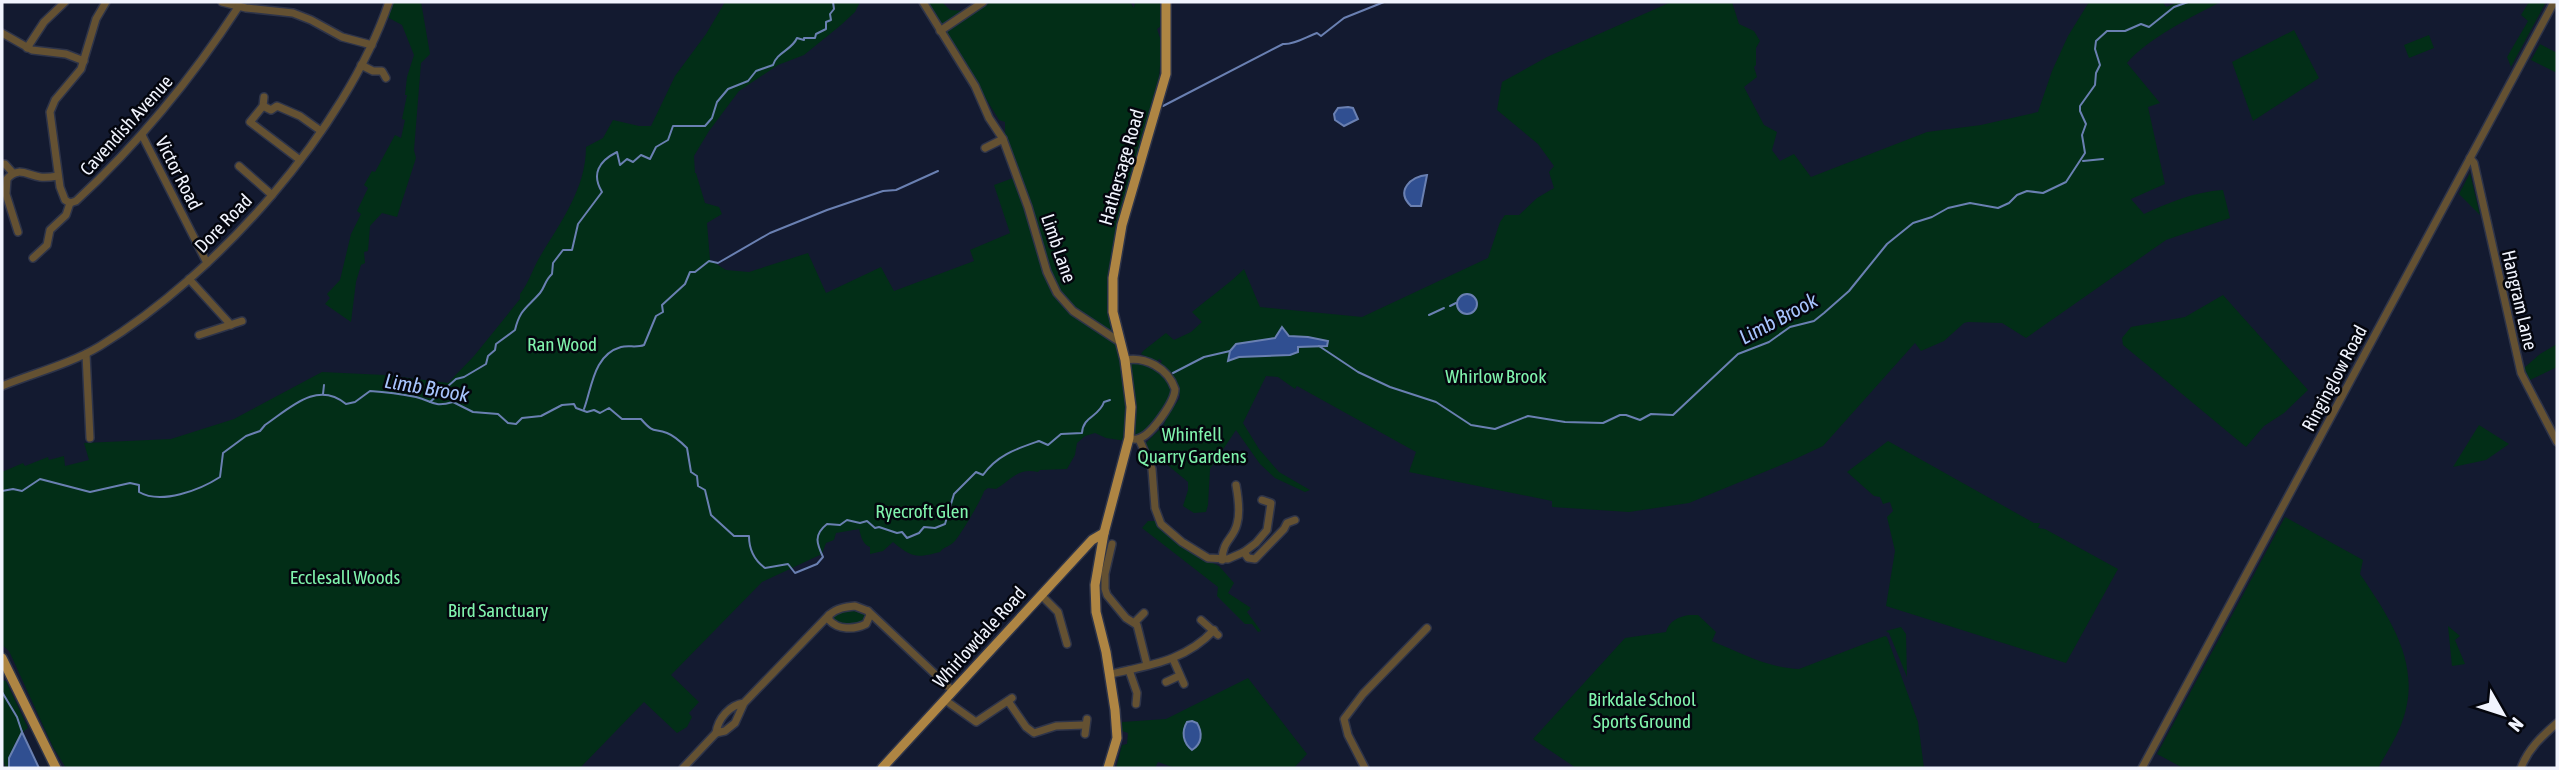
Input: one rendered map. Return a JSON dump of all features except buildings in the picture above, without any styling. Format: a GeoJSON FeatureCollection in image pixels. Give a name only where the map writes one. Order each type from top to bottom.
{"type":"FeatureCollection","features":[{"type":"Feature","properties":{"kind":"main road","name":"Hathersage Road"},"geometry":{"type":"LineString","coordinates":[[1108,768],[1116,738],[1111,674],[1094,596],[1104,533],[1129,438],[1131,407],[1125,360],[1113,312],[1113,278],[1122,225],[1166,74],[1166,2]]}},
{"type":"Feature","properties":{"kind":"main road","name":"Whirlowdale Road"},"geometry":{"type":"LineString","coordinates":[[882,768],[1092,540],[1104,533]]}},
{"type":"Feature","properties":{"kind":"main road"},"geometry":{"type":"LineString","coordinates":[[2,658],[56,768]]}},
{"type":"Feature","properties":{"kind":"street"},"geometry":{"type":"LineString","coordinates":[[27,48],[44,22],[65,2]]}},
{"type":"Feature","properties":{"kind":"street"},"geometry":{"type":"LineString","coordinates":[[70,203],[62,196],[50,120],[51,109],[62,91],[79,73],[96,19],[106,2]]}},
{"type":"Feature","properties":{"kind":"street"},"geometry":{"type":"LineString","coordinates":[[227,2],[299,15],[342,37],[372,45]]}},
{"type":"Feature","properties":{"kind":"street"},"geometry":{"type":"LineString","coordinates":[[280,11],[282,2]]}},
{"type":"Feature","properties":{"kind":"street","name":"Dore Road"},"geometry":{"type":"LineString","coordinates":[[2,387],[86,354],[150,311],[207,263],[272,195],[321,131],[372,45],[389,2]]}},
{"type":"Feature","properties":{"kind":"street","name":"Limb Lane"},"geometry":{"type":"LineString","coordinates":[[923,2],[975,86],[989,118],[1003,139],[1028,207],[1047,272],[1057,293],[1073,311],[1120,342]]}},
{"type":"Feature","properties":{"kind":"street"},"geometry":{"type":"LineString","coordinates":[[940,32],[983,2]]}},
{"type":"Feature","properties":{"kind":"street","name":"Ringinglow Road"},"geometry":{"type":"LineString","coordinates":[[2142,768],[2554,2]]}},
{"type":"Feature","properties":{"kind":"street","name":"Cavendish Avenue"},"geometry":{"type":"LineString","coordinates":[[33,258],[47,245],[50,230],[66,215],[70,203],[90,188],[142,135],[187,82],[239,6]]}},
{"type":"Feature","properties":{"kind":"street"},"geometry":{"type":"LineString","coordinates":[[2,33],[27,48],[66,54],[84,61]]}},
{"type":"Feature","properties":{"kind":"street"},"geometry":{"type":"LineString","coordinates":[[361,65],[387,74]]}},
{"type":"Feature","properties":{"kind":"street"},"geometry":{"type":"LineString","coordinates":[[264,97],[263,106],[250,122],[300,160]]}},
{"type":"Feature","properties":{"kind":"street"},"geometry":{"type":"LineString","coordinates":[[263,106],[271,110],[277,106],[321,131]]}},
{"type":"Feature","properties":{"kind":"street","name":"Victor Road"},"geometry":{"type":"LineString","coordinates":[[142,135],[207,263]]}},
{"type":"Feature","properties":{"kind":"street"},"geometry":{"type":"LineString","coordinates":[[985,148],[1003,139]]}},
{"type":"Feature","properties":{"kind":"street","name":"Hangram Lane"},"geometry":{"type":"LineString","coordinates":[[2470,158],[2474,163],[2521,373],[2557,442]]}},
{"type":"Feature","properties":{"kind":"street"},"geometry":{"type":"LineString","coordinates":[[2,164],[5,164],[7,175],[6,194],[18,232]]}},
{"type":"Feature","properties":{"kind":"street"},"geometry":{"type":"LineString","coordinates":[[239,166],[272,195]]}},
{"type":"Feature","properties":{"kind":"street"},"geometry":{"type":"LineString","coordinates":[[7,175],[27,173],[41,178],[58,176]]}},
{"type":"Feature","properties":{"kind":"street"},"geometry":{"type":"LineString","coordinates":[[189,279],[231,325]]}},
{"type":"Feature","properties":{"kind":"street"},"geometry":{"type":"LineString","coordinates":[[199,335],[242,321]]}},
{"type":"Feature","properties":{"kind":"street"},"geometry":{"type":"LineString","coordinates":[[86,354],[90,438]]}},
{"type":"Feature","properties":{"kind":"street"},"geometry":{"type":"LineString","coordinates":[[1125,360],[1149,362],[1165,373],[1175,389],[1174,400],[1168,409],[1139,439]]}},
{"type":"Feature","properties":{"kind":"street"},"geometry":{"type":"LineString","coordinates":[[1129,438],[1139,439]]}},
{"type":"Feature","properties":{"kind":"street"},"geometry":{"type":"LineString","coordinates":[[1139,439],[1152,469],[1155,508],[1161,524],[1208,558],[1222,560],[1244,552],[1267,530],[1271,503],[1262,500]]}},
{"type":"Feature","properties":{"kind":"street"},"geometry":{"type":"LineString","coordinates":[[1222,560],[1225,542],[1238,521],[1236,485]]}},
{"type":"Feature","properties":{"kind":"street"},"geometry":{"type":"LineString","coordinates":[[1244,552],[1248,558],[1255,559],[1287,523],[1295,520]]}},
{"type":"Feature","properties":{"kind":"street"},"geometry":{"type":"LineString","coordinates":[[1114,548],[1105,574],[1105,589],[1125,618],[1135,622]]}},
{"type":"Feature","properties":{"kind":"street"},"geometry":{"type":"LineString","coordinates":[[1041,594],[1058,612],[1062,640]]}},
{"type":"Feature","properties":{"kind":"street"},"geometry":{"type":"LineString","coordinates":[[683,768],[716,733],[725,731],[735,723],[744,703],[818,624],[844,607],[855,606],[868,611],[953,691]]}},
{"type":"Feature","properties":{"kind":"street"},"geometry":{"type":"LineString","coordinates":[[866,624],[870,615],[868,611]]}},
{"type":"Feature","properties":{"kind":"street"},"geometry":{"type":"LineString","coordinates":[[1135,622],[1144,613]]}},
{"type":"Feature","properties":{"kind":"street"},"geometry":{"type":"LineString","coordinates":[[829,615],[833,625]]}},
{"type":"Feature","properties":{"kind":"street"},"geometry":{"type":"LineString","coordinates":[[1111,674],[1173,659],[1216,632],[1201,620]]}},
{"type":"Feature","properties":{"kind":"street"},"geometry":{"type":"LineString","coordinates":[[1135,622],[1147,666]]}},
{"type":"Feature","properties":{"kind":"street"},"geometry":{"type":"LineString","coordinates":[[818,624],[850,628],[879,623]]}},
{"type":"Feature","properties":{"kind":"street"},"geometry":{"type":"LineString","coordinates":[[1365,768],[1348,735],[1344,719],[1363,694],[1427,628]]}},
{"type":"Feature","properties":{"kind":"street"},"geometry":{"type":"LineString","coordinates":[[1173,659],[1184,684]]}},
{"type":"Feature","properties":{"kind":"street"},"geometry":{"type":"LineString","coordinates":[[1129,670],[1137,693],[1136,704]]}},
{"type":"Feature","properties":{"kind":"street"},"geometry":{"type":"LineString","coordinates":[[1166,682],[1179,676]]}},
{"type":"Feature","properties":{"kind":"street"},"geometry":{"type":"LineString","coordinates":[[945,700],[976,722],[1010,700],[1026,727],[1038,736],[1056,726],[1086,726]]}},
{"type":"Feature","properties":{"kind":"street"},"geometry":{"type":"LineString","coordinates":[[716,733],[725,713],[744,703]]}},
{"type":"Feature","properties":{"kind":"street"},"geometry":{"type":"LineString","coordinates":[[2521,768],[2525,756],[2534,744],[2557,723]]}},
{"type":"Feature","properties":{"kind":"green space"},"geometry":{"type":"Polygon","coordinates":[[[393,2],[421,2],[430,54],[421,63],[414,150],[416,158],[397,217],[382,213],[370,226],[368,251],[364,252],[365,263],[361,265],[356,282],[351,322],[325,304],[330,298],[327,294],[340,280],[351,234],[361,214],[357,211],[368,188],[364,185],[372,171],[375,172],[395,135],[401,138],[405,120],[402,119],[407,95],[407,77],[414,55],[402,25],[387,17],[393,2]]]}},
{"type":"Feature","properties":{"kind":"green space"},"geometry":{"type":"Polygon","coordinates":[[[725,2],[860,2],[855,12],[804,55],[778,65],[739,91],[694,156],[695,173],[705,203],[719,207],[722,214],[707,223],[710,260],[726,270],[749,272],[808,253],[826,293],[881,267],[894,291],[974,261],[970,250],[1010,233],[994,185],[1016,177],[1055,296],[1070,314],[1119,348],[1128,409],[1126,441],[1095,433],[1085,436],[1077,443],[1075,455],[1067,469],[1025,471],[996,489],[988,488],[957,539],[940,552],[915,555],[893,542],[883,551],[870,554],[870,547],[864,542],[859,529],[836,533],[834,540],[826,543],[822,554],[762,582],[671,675],[699,702],[689,713],[692,717],[687,727],[677,733],[644,702],[580,768],[66,768],[53,747],[9,651],[2,645],[2,472],[48,457],[49,460],[64,456],[65,466],[89,460],[84,443],[171,439],[234,419],[322,372],[385,375],[448,383],[474,356],[520,299],[520,294],[576,192],[585,163],[586,147],[603,138],[613,120],[651,126],[675,76],[706,34],[725,2]]]}},
{"type":"Feature","properties":{"kind":"green space"},"geometry":{"type":"Polygon","coordinates":[[[927,2],[942,2],[950,10],[964,11],[942,27],[927,2]]]}},
{"type":"Feature","properties":{"kind":"green space"},"geometry":{"type":"Polygon","coordinates":[[[991,2],[1130,2],[1134,8],[1135,2],[1161,2],[1161,26],[1157,29],[1162,44],[1159,77],[1116,232],[1109,267],[1112,334],[1073,308],[1058,288],[1043,251],[1046,247],[1041,243],[1027,191],[1005,136],[1005,122],[999,120],[945,32],[991,2]]]}},
{"type":"Feature","properties":{"kind":"green space","name":"Whirlow Brook"},"geometry":{"type":"Polygon","coordinates":[[[1671,2],[1732,2],[1739,24],[1754,31],[1760,41],[1756,48],[1754,67],[1757,77],[1744,87],[1764,125],[1777,132],[1772,150],[1780,161],[1794,154],[1811,177],[1927,132],[1981,125],[2038,112],[2068,36],[2089,2],[2163,2],[2166,7],[2178,2],[2221,2],[2158,37],[2127,63],[2160,103],[2148,107],[2165,184],[2131,199],[2144,214],[2182,198],[2223,190],[2230,218],[2166,240],[2026,338],[2002,323],[1968,322],[1944,341],[1921,351],[1915,343],[1823,446],[1689,503],[1629,512],[1552,507],[1552,501],[1409,472],[1416,452],[1297,386],[1295,389],[1278,377],[1266,376],[1243,423],[1259,449],[1279,472],[1310,490],[1305,492],[1275,478],[1260,464],[1236,430],[1210,469],[1206,512],[1194,513],[1183,506],[1188,482],[1147,448],[1146,443],[1164,425],[1180,395],[1175,395],[1175,380],[1159,366],[1162,361],[1159,359],[1157,362],[1141,354],[1143,351],[1166,333],[1174,340],[1191,332],[1202,322],[1192,312],[1244,269],[1260,307],[1362,317],[1488,258],[1505,215],[1519,215],[1537,198],[1554,188],[1549,172],[1554,166],[1538,144],[1497,110],[1502,82],[1547,57],[1671,2]]]}},
{"type":"Feature","properties":{"kind":"green space"},"geometry":{"type":"Polygon","coordinates":[[[2529,2],[2546,2],[2511,67],[2507,57],[2528,21],[2521,15],[2529,2]]]}},
{"type":"Feature","properties":{"kind":"green space"},"geometry":{"type":"Polygon","coordinates":[[[2294,30],[2319,78],[2253,121],[2232,62],[2294,30]]]}},
{"type":"Feature","properties":{"kind":"green space"},"geometry":{"type":"Polygon","coordinates":[[[2429,35],[2434,48],[2409,58],[2404,45],[2429,35]]]}},
{"type":"Feature","properties":{"kind":"green space"},"geometry":{"type":"Polygon","coordinates":[[[2540,44],[2557,53],[2557,73],[2531,60],[2540,44]]]}},
{"type":"Feature","properties":{"kind":"green space"},"geometry":{"type":"Polygon","coordinates":[[[2470,173],[2480,215],[2459,194],[2470,173]]]}},
{"type":"Feature","properties":{"kind":"green space"},"geometry":{"type":"Polygon","coordinates":[[[2223,295],[2308,390],[2284,413],[2264,426],[2246,447],[2123,345],[2122,338],[2131,327],[2185,317],[2223,295]]]}},
{"type":"Feature","properties":{"kind":"green space"},"geometry":{"type":"Polygon","coordinates":[[[2557,344],[2557,367],[2530,380],[2524,368],[2557,344]]]}},
{"type":"Feature","properties":{"kind":"green space"},"geometry":{"type":"Polygon","coordinates":[[[1132,362],[1143,363],[1155,370],[1170,388],[1166,405],[1141,436],[1133,432],[1132,362]]]}},
{"type":"Feature","properties":{"kind":"green space"},"geometry":{"type":"Polygon","coordinates":[[[2479,425],[2509,444],[2486,460],[2453,467],[2479,425]]]}},
{"type":"Feature","properties":{"kind":"green space"},"geometry":{"type":"Polygon","coordinates":[[[1888,441],[2034,523],[2040,523],[2038,528],[2045,529],[2118,569],[2066,663],[1886,606],[1895,551],[1887,517],[1893,511],[1890,502],[1883,504],[1880,497],[1874,496],[1847,472],[1888,441]]]}},
{"type":"Feature","properties":{"kind":"green space"},"geometry":{"type":"Polygon","coordinates":[[[2285,517],[2363,560],[2360,574],[2393,627],[2406,664],[2409,683],[2401,725],[2378,768],[2183,768],[2157,754],[2285,517]]]}},
{"type":"Feature","properties":{"kind":"green space"},"geometry":{"type":"Polygon","coordinates":[[[1148,521],[1155,521],[1189,551],[1219,566],[1234,583],[1228,593],[1251,608],[1247,612],[1261,631],[1258,632],[1252,624],[1245,624],[1217,596],[1218,587],[1142,528],[1148,521]]]}},
{"type":"Feature","properties":{"kind":"green space"},"geometry":{"type":"Polygon","coordinates":[[[851,610],[865,615],[863,623],[839,625],[831,620],[835,613],[851,610]]]}},
{"type":"Feature","properties":{"kind":"green space","name":"Birkdale School Sports Ground"},"geometry":{"type":"Polygon","coordinates":[[[1698,615],[1716,632],[1712,641],[1755,659],[1788,668],[1799,669],[1887,637],[1918,722],[1924,768],[1576,768],[1533,739],[1625,638],[1666,632],[1674,620],[1698,615]]]}},
{"type":"Feature","properties":{"kind":"green space"},"geometry":{"type":"Polygon","coordinates":[[[2448,626],[2460,636],[2455,640],[2465,664],[2452,666],[2448,626]]]}},
{"type":"Feature","properties":{"kind":"green space"},"geometry":{"type":"Polygon","coordinates":[[[1901,627],[1906,634],[1907,677],[1886,631],[1901,627]]]}},
{"type":"Feature","properties":{"kind":"green space"},"geometry":{"type":"Polygon","coordinates":[[[1248,678],[1307,754],[1294,768],[1175,768],[1158,762],[1155,768],[1116,768],[1122,745],[1127,744],[1128,733],[1122,731],[1122,722],[1166,719],[1248,678]]]}},
{"type":"Feature","properties":{"kind":"green space"},"geometry":{"type":"Polygon","coordinates":[[[2,680],[6,681],[28,728],[14,746],[9,768],[6,768],[2,757],[2,680]]]}},
{"type":"Feature","properties":{"kind":"water"},"geometry":{"type":"Polygon","coordinates":[[[1338,108],[1353,108],[1358,119],[1344,126],[1335,120],[1334,114],[1338,108]]]}},
{"type":"Feature","properties":{"kind":"water"},"geometry":{"type":"Polygon","coordinates":[[[1427,175],[1421,206],[1411,206],[1404,195],[1407,185],[1416,178],[1427,175]]]}},
{"type":"Feature","properties":{"kind":"water"},"geometry":{"type":"Polygon","coordinates":[[[1463,294],[1471,294],[1477,304],[1471,314],[1463,314],[1457,308],[1457,300],[1463,294]]]}},
{"type":"Feature","properties":{"kind":"water"},"geometry":{"type":"Polygon","coordinates":[[[1282,327],[1289,336],[1328,341],[1327,346],[1298,347],[1298,352],[1290,355],[1239,357],[1228,361],[1230,351],[1236,344],[1275,338],[1282,327]]]}},
{"type":"Feature","properties":{"kind":"water"},"geometry":{"type":"Polygon","coordinates":[[[1187,722],[1197,723],[1201,734],[1198,745],[1192,750],[1185,741],[1184,733],[1187,722]]]}},
{"type":"Feature","properties":{"kind":"water"},"geometry":{"type":"Polygon","coordinates":[[[22,732],[39,768],[9,768],[9,758],[22,732]]]}},
{"type":"Feature","properties":{"kind":"waterway"},"geometry":{"type":"LineString","coordinates":[[430,402],[456,379],[486,364],[496,344],[515,330],[522,313],[552,274],[553,263],[563,250],[572,250],[578,224],[602,192],[597,179],[601,164],[617,152],[620,165],[627,159],[633,162],[641,155],[650,159],[656,147],[668,140],[673,126],[705,126],[712,118],[717,102],[728,89],[748,81],[756,71],[773,65],[797,38],[815,38],[816,34],[826,29],[826,22],[831,20],[830,14],[834,9],[833,2]]}},
{"type":"Feature","properties":{"kind":"waterway"},"geometry":{"type":"LineString","coordinates":[[1163,106],[1283,44],[1317,33],[1321,36],[1344,18],[1384,2]]}},
{"type":"Feature","properties":{"kind":"waterway","name":"Limb Brook"},"geometry":{"type":"LineString","coordinates":[[1319,346],[1358,372],[1390,387],[1436,402],[1471,425],[1495,429],[1528,416],[1565,422],[1603,423],[1620,415],[1640,420],[1651,414],[1673,415],[1738,354],[1769,342],[1790,327],[1814,321],[1849,291],[1887,244],[1913,223],[1948,208],[1970,203],[1998,208],[2027,191],[2043,193],[2066,182],[2085,153],[2082,135],[2086,124],[2080,106],[2095,85],[2100,65],[2095,49],[2096,41],[2107,31],[2125,31],[2141,24],[2149,27],[2174,7],[2188,2]]}},
{"type":"Feature","properties":{"kind":"waterway"},"geometry":{"type":"LineString","coordinates":[[2083,161],[2103,159]]}},
{"type":"Feature","properties":{"kind":"waterway"},"geometry":{"type":"LineString","coordinates":[[584,409],[595,373],[605,357],[621,347],[644,345],[656,316],[663,312],[662,305],[685,284],[690,272],[695,272],[709,261],[718,263],[770,233],[827,210],[883,191],[896,190],[938,171]]}},
{"type":"Feature","properties":{"kind":"waterway"},"geometry":{"type":"LineString","coordinates":[[1450,306],[1456,303]]}},
{"type":"Feature","properties":{"kind":"waterway"},"geometry":{"type":"LineString","coordinates":[[1429,315],[1444,308]]}},
{"type":"Feature","properties":{"kind":"waterway","name":"Limb Brook"},"geometry":{"type":"LineString","coordinates":[[1173,373],[1204,357],[1230,351]]}},
{"type":"Feature","properties":{"kind":"waterway"},"geometry":{"type":"LineString","coordinates":[[323,394],[324,385]]}},
{"type":"Feature","properties":{"kind":"waterway","name":"Limb Brook"},"geometry":{"type":"LineString","coordinates":[[2,491],[22,491],[40,479],[90,492],[130,483],[139,485],[139,492],[148,496],[169,496],[191,491],[220,477],[223,453],[246,436],[260,431],[294,405],[314,396],[335,397],[346,404],[355,402],[370,391],[399,394],[437,404],[453,402],[473,412],[498,414],[508,423],[516,424],[522,418],[541,416],[562,405],[574,404],[576,408],[587,412],[594,410],[600,413],[609,408],[622,419],[641,419],[651,429],[678,439],[687,448],[691,472],[697,476],[698,486],[705,490],[711,515],[734,536],[749,536],[753,554],[765,568],[788,564],[795,573],[817,564],[823,557],[818,536],[827,524],[840,525],[847,520],[860,523],[867,521],[875,528],[902,532],[907,538],[919,533],[924,527],[935,528],[945,524],[954,494],[976,472],[983,475],[1001,458],[1039,441],[1048,445],[1061,434],[1082,433],[1085,423],[1099,411],[1104,402],[1110,400]]}},
{"type":"Feature","properties":{"kind":"waterway"},"geometry":{"type":"LineString","coordinates":[[2,692],[17,717],[22,732]]}},
{"type":"Feature","properties":{"kind":"park label","name":"Ran Wood"},"geometry":{"type":"Point","coordinates":[562,344]}},
{"type":"Feature","properties":{"kind":"park label","name":"Whinfell Quarry Gardens"},"geometry":{"type":"Point","coordinates":[1192,445]}},
{"type":"Feature","properties":{"kind":"park label","name":"Ryecroft Glen"},"geometry":{"type":"Point","coordinates":[922,511]}},
{"type":"Feature","properties":{"kind":"park label","name":"Ecclesall Woods"},"geometry":{"type":"Point","coordinates":[345,577]}},
{"type":"Feature","properties":{"kind":"park label","name":"Bird Sanctuary"},"geometry":{"type":"Point","coordinates":[498,610]}}]}
